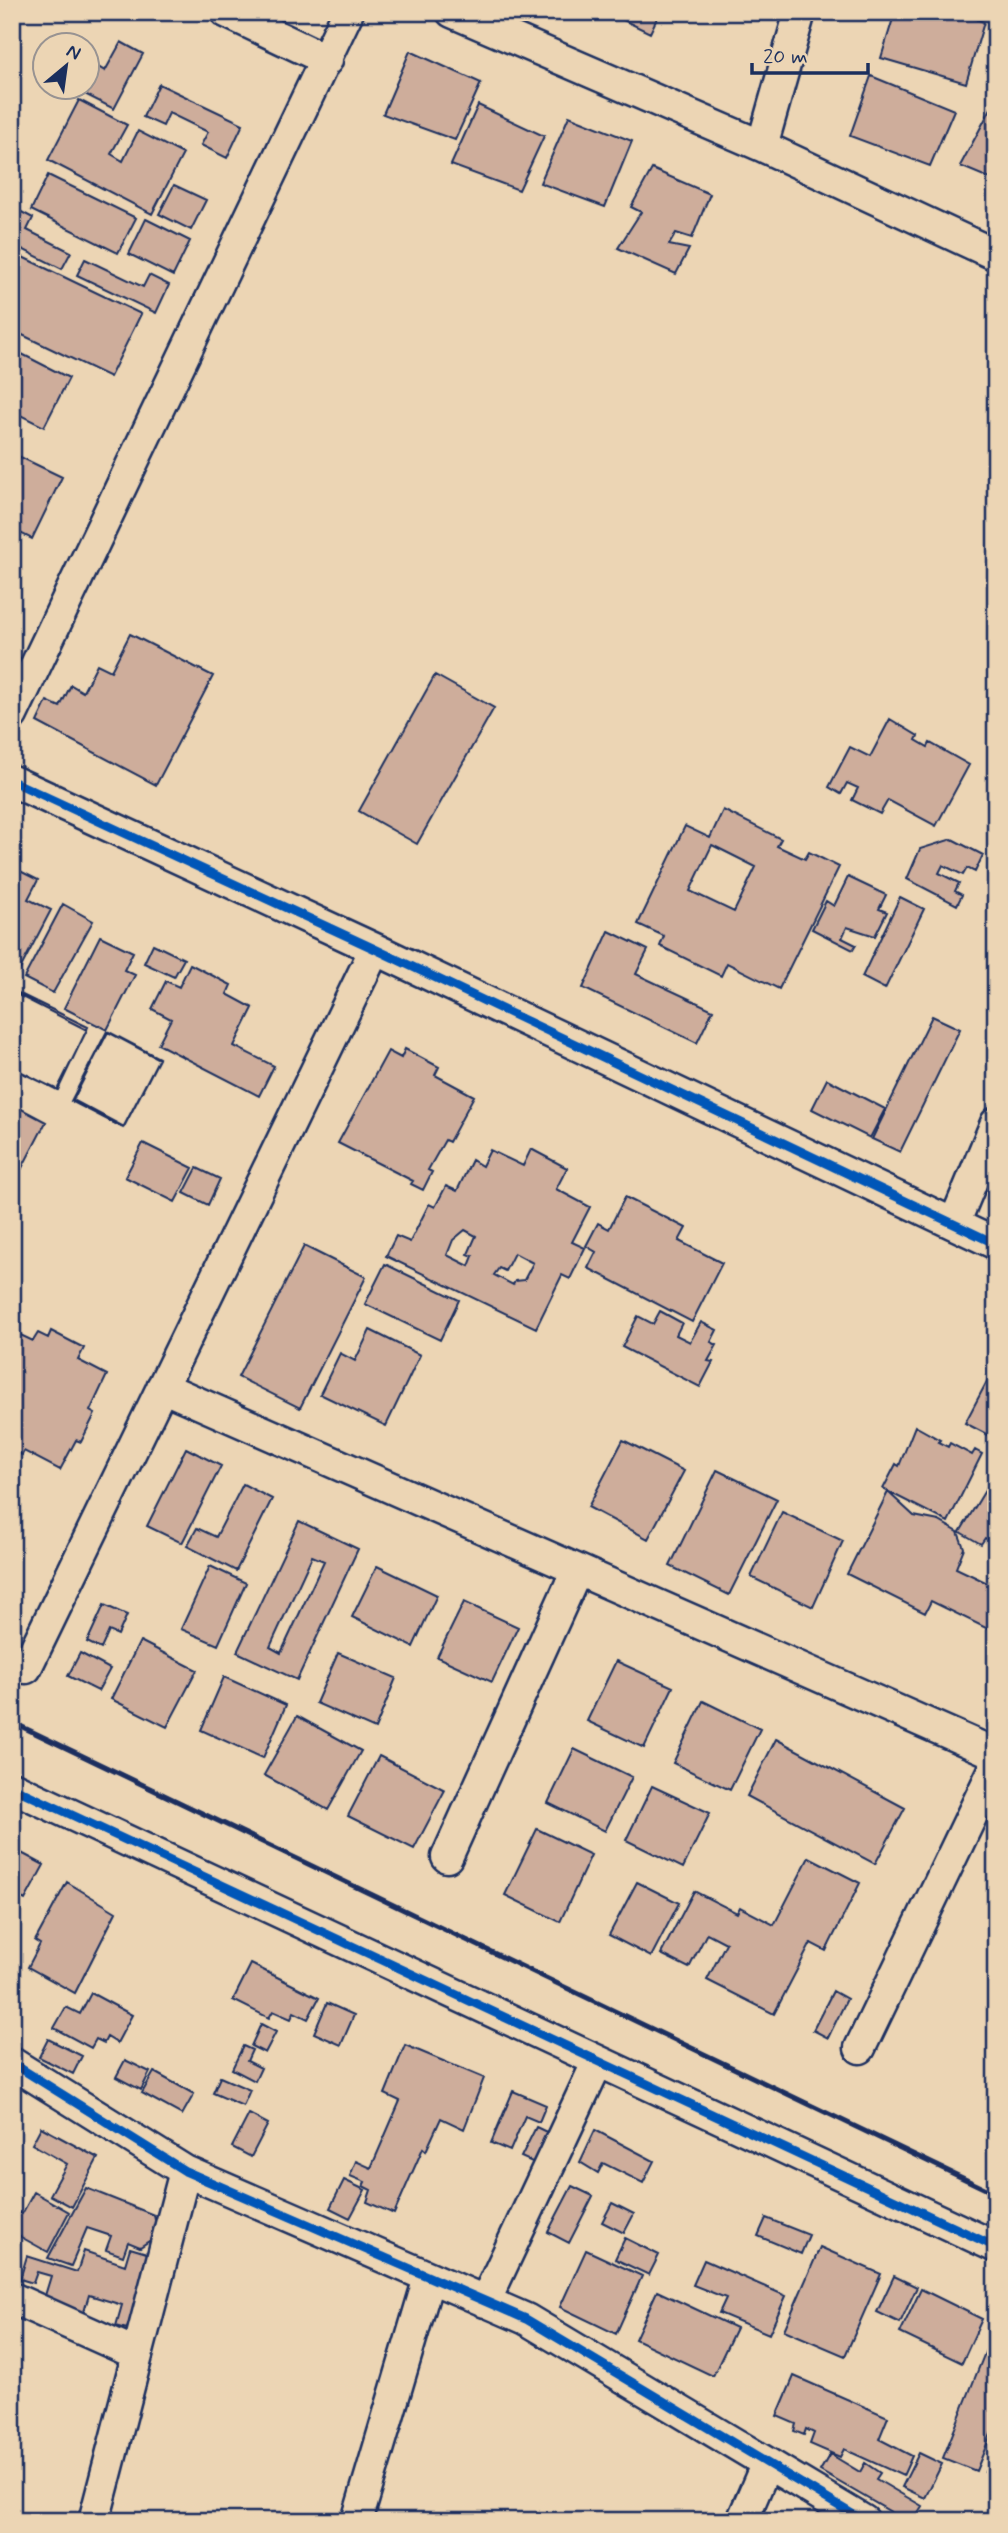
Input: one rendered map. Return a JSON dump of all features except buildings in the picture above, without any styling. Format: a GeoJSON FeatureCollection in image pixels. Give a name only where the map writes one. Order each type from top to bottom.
{"type":"FeatureCollection","features":[{"type":"Feature","properties":{"kind":"street"},"geometry":{"type":"LineString","coordinates":[[226,12],[327,60]]}},
{"type":"Feature","properties":{"kind":"street"},"geometry":{"type":"LineString","coordinates":[[12,715],[348,12]]}},
{"type":"Feature","properties":{"kind":"street"},"geometry":{"type":"LineString","coordinates":[[452,12],[762,146],[996,255]]}},
{"type":"Feature","properties":{"kind":"street"},"geometry":{"type":"LineString","coordinates":[[762,146],[800,12]]}},
{"type":"Feature","properties":{"kind":"street"},"geometry":{"type":"LineString","coordinates":[[12,781],[375,948],[996,1244]]}},
{"type":"Feature","properties":{"kind":"street"},"geometry":{"type":"LineString","coordinates":[[26,1668],[375,948]]}},
{"type":"Feature","properties":{"kind":"street"},"geometry":{"type":"LineString","coordinates":[[954,1224],[996,1123]]}},
{"type":"Feature","properties":{"kind":"street"},"geometry":{"type":"LineString","coordinates":[[162,1387],[996,1754]]}},
{"type":"Feature","properties":{"kind":"street"},"geometry":{"type":"LineString","coordinates":[[447,1857],[577,1570]]}},
{"type":"Feature","properties":{"kind":"street"},"geometry":{"type":"LineString","coordinates":[[860,2048],[996,1765]]}},
{"type":"Feature","properties":{"kind":"street"},"geometry":{"type":"LineString","coordinates":[[12,1787],[996,2247]]}},
{"type":"Feature","properties":{"kind":"street"},"geometry":{"type":"LineString","coordinates":[[485,2302],[598,2061]]}},
{"type":"Feature","properties":{"kind":"street"},"geometry":{"type":"LineString","coordinates":[[12,2063],[185,2171],[526,2319],[864,2521]]}},
{"type":"Feature","properties":{"kind":"street"},"geometry":{"type":"LineString","coordinates":[[94,2521],[185,2171]]}},
{"type":"Feature","properties":{"kind":"street"},"geometry":{"type":"LineString","coordinates":[[357,2521],[429,2278]]}},
{"type":"Feature","properties":{"kind":"street"},"geometry":{"type":"LineString","coordinates":[[12,2298],[137,2354]]}},
{"type":"Feature","properties":{"kind":"street"},"geometry":{"type":"LineString","coordinates":[[742,2521],[768,2463]]}},
{"type":"Feature","properties":{"kind":"railway"},"geometry":{"type":"LineString","coordinates":[[12,1722],[996,2194]]}},
{"type":"Feature","properties":{"kind":"cycle path"},"geometry":{"type":"LineString","coordinates":[[12,781],[375,949],[996,1244]]}},
{"type":"Feature","properties":{"kind":"cycle path"},"geometry":{"type":"LineString","coordinates":[[12,1787],[996,2247]]}},
{"type":"Feature","properties":{"kind":"cycle path"},"geometry":{"type":"LineString","coordinates":[[12,2063],[185,2171],[526,2319],[864,2521]]}}]}
